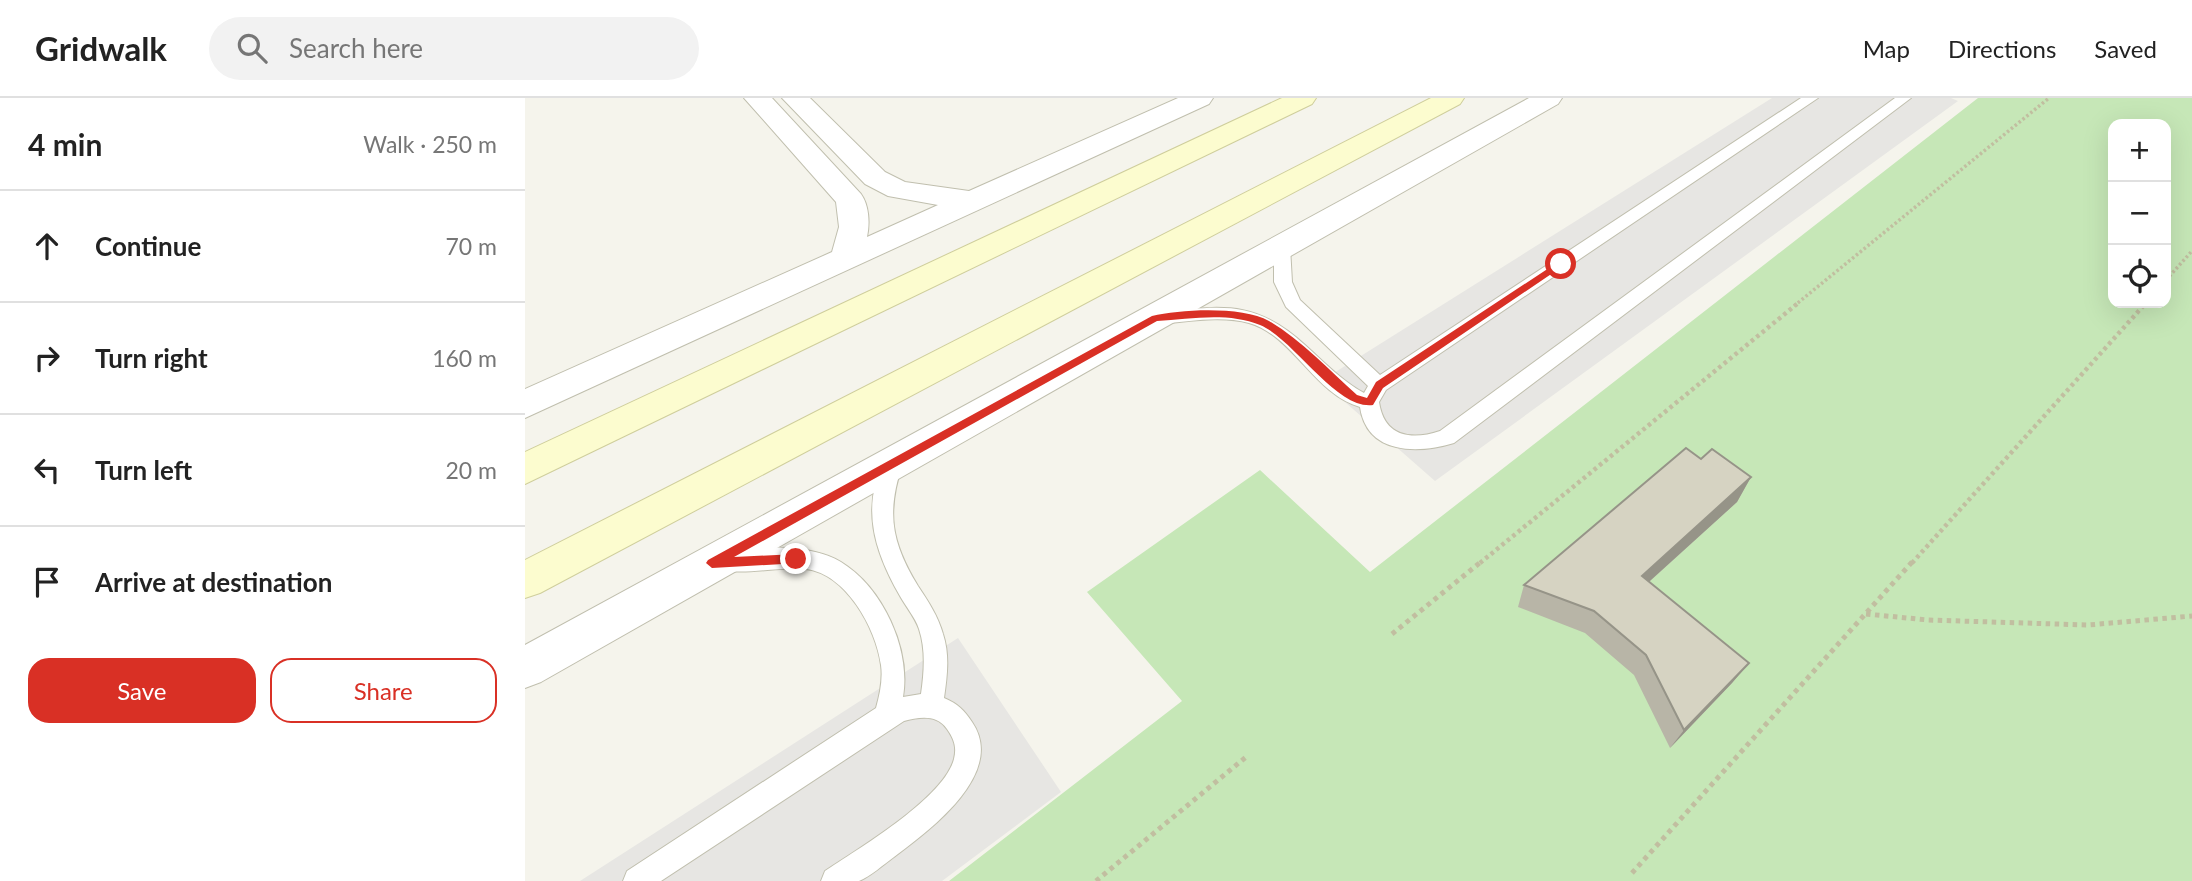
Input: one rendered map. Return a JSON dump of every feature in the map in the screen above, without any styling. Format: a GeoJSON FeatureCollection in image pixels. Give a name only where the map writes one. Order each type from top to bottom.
{"type":"FeatureCollection","features":[{"type":"Feature","properties":{"kind":"main road"},"geometry":{"type":"LineString","coordinates":[[525,469],[1303,98]]}},
{"type":"Feature","properties":{"kind":"main road"},"geometry":{"type":"LineString","coordinates":[[525,580],[1451,98]]}},
{"type":"Feature","properties":{"kind":"street"},"geometry":{"type":"LineString","coordinates":[[757,98],[851,200],[854,227],[846,259]]}},
{"type":"Feature","properties":{"kind":"street"},"geometry":{"type":"LineString","coordinates":[[795,98],[874,178],[898,190],[974,201]]}},
{"type":"Feature","properties":{"kind":"street"},"geometry":{"type":"LineString","coordinates":[[525,404],[1201,98]]}},
{"type":"Feature","properties":{"kind":"street"},"geometry":{"type":"LineString","coordinates":[[525,668],[1549,98]]}},
{"type":"Feature","properties":{"kind":"lane"},"geometry":{"type":"LineString","coordinates":[[1811,98],[1379,385],[1369,402],[1373,422],[1391,439],[1419,444],[1447,438],[1904,98]]}},
{"type":"Feature","properties":{"kind":"lane"},"geometry":{"type":"LineString","coordinates":[[1282,247],[1283,282],[1292,303],[1379,385]]}},
{"type":"Feature","properties":{"kind":"lane"},"geometry":{"type":"LineString","coordinates":[[1155,318],[1225,314],[1264,322],[1353,398],[1369,402]]}},
{"type":"Feature","properties":{"kind":"lane"},"geometry":{"type":"LineString","coordinates":[[893,463],[882,494],[881,527],[890,558],[922,611],[931,632],[936,654],[936,680],[931,706]]}},
{"type":"Feature","properties":{"kind":"lane"},"geometry":{"type":"LineString","coordinates":[[712,563],[796,559],[820,562],[839,570],[851,582],[888,645],[893,666],[893,690],[887,715]]}},
{"type":"Feature","properties":{"kind":"lane"},"geometry":{"type":"LineString","coordinates":[[636,881],[887,715],[917,705],[948,711],[962,723],[968,740],[968,760],[960,781],[945,800],[835,881]]}},
{"type":"Feature","properties":{"kind":"path"},"geometry":{"type":"LineString","coordinates":[[1392,634],[2049,98]]}},
{"type":"Feature","properties":{"kind":"path"},"geometry":{"type":"LineString","coordinates":[[2171,274],[2192,251]]}},
{"type":"Feature","properties":{"kind":"path"},"geometry":{"type":"LineString","coordinates":[[1632,873],[2141,308]]}},
{"type":"Feature","properties":{"kind":"path"},"geometry":{"type":"LineString","coordinates":[[1866,614],[1928,620],[2088,625],[2192,616]]}},
{"type":"Feature","properties":{"kind":"path"},"geometry":{"type":"LineString","coordinates":[[1096,881],[1246,757]]}},
{"type":"Feature","properties":{"kind":"green space"},"geometry":{"type":"Polygon","coordinates":[[[1978,98],[2192,98],[2192,881],[949,881],[1182,701],[1087,592],[1260,470],[1370,572],[1978,98]]]}},
{"type":"Feature","properties":{"kind":"shaded area"},"geometry":{"type":"Polygon","coordinates":[[[1772,98],[1951,98],[1958,101],[1435,481],[1321,381],[1772,98]]]}},
{"type":"Feature","properties":{"kind":"shaded area"},"geometry":{"type":"Polygon","coordinates":[[[958,638],[1061,792],[942,881],[580,881],[958,638]]]}},
{"type":"Feature","properties":{"kind":"building"},"geometry":{"type":"Polygon","coordinates":[[[1686,448],[1701,459],[1712,449],[1751,477],[1642,576],[1749,663],[1684,730],[1646,655],[1594,611],[1524,585],[1686,448]]]}},
{"type":"Feature","properties":{"kind":"route"},"geometry":{"type":"LineString","coordinates":[[796,559],[712,563],[1155,318],[1225,314],[1264,322],[1353,398],[1369,402],[1379,385],[1561,264]]}}]}
